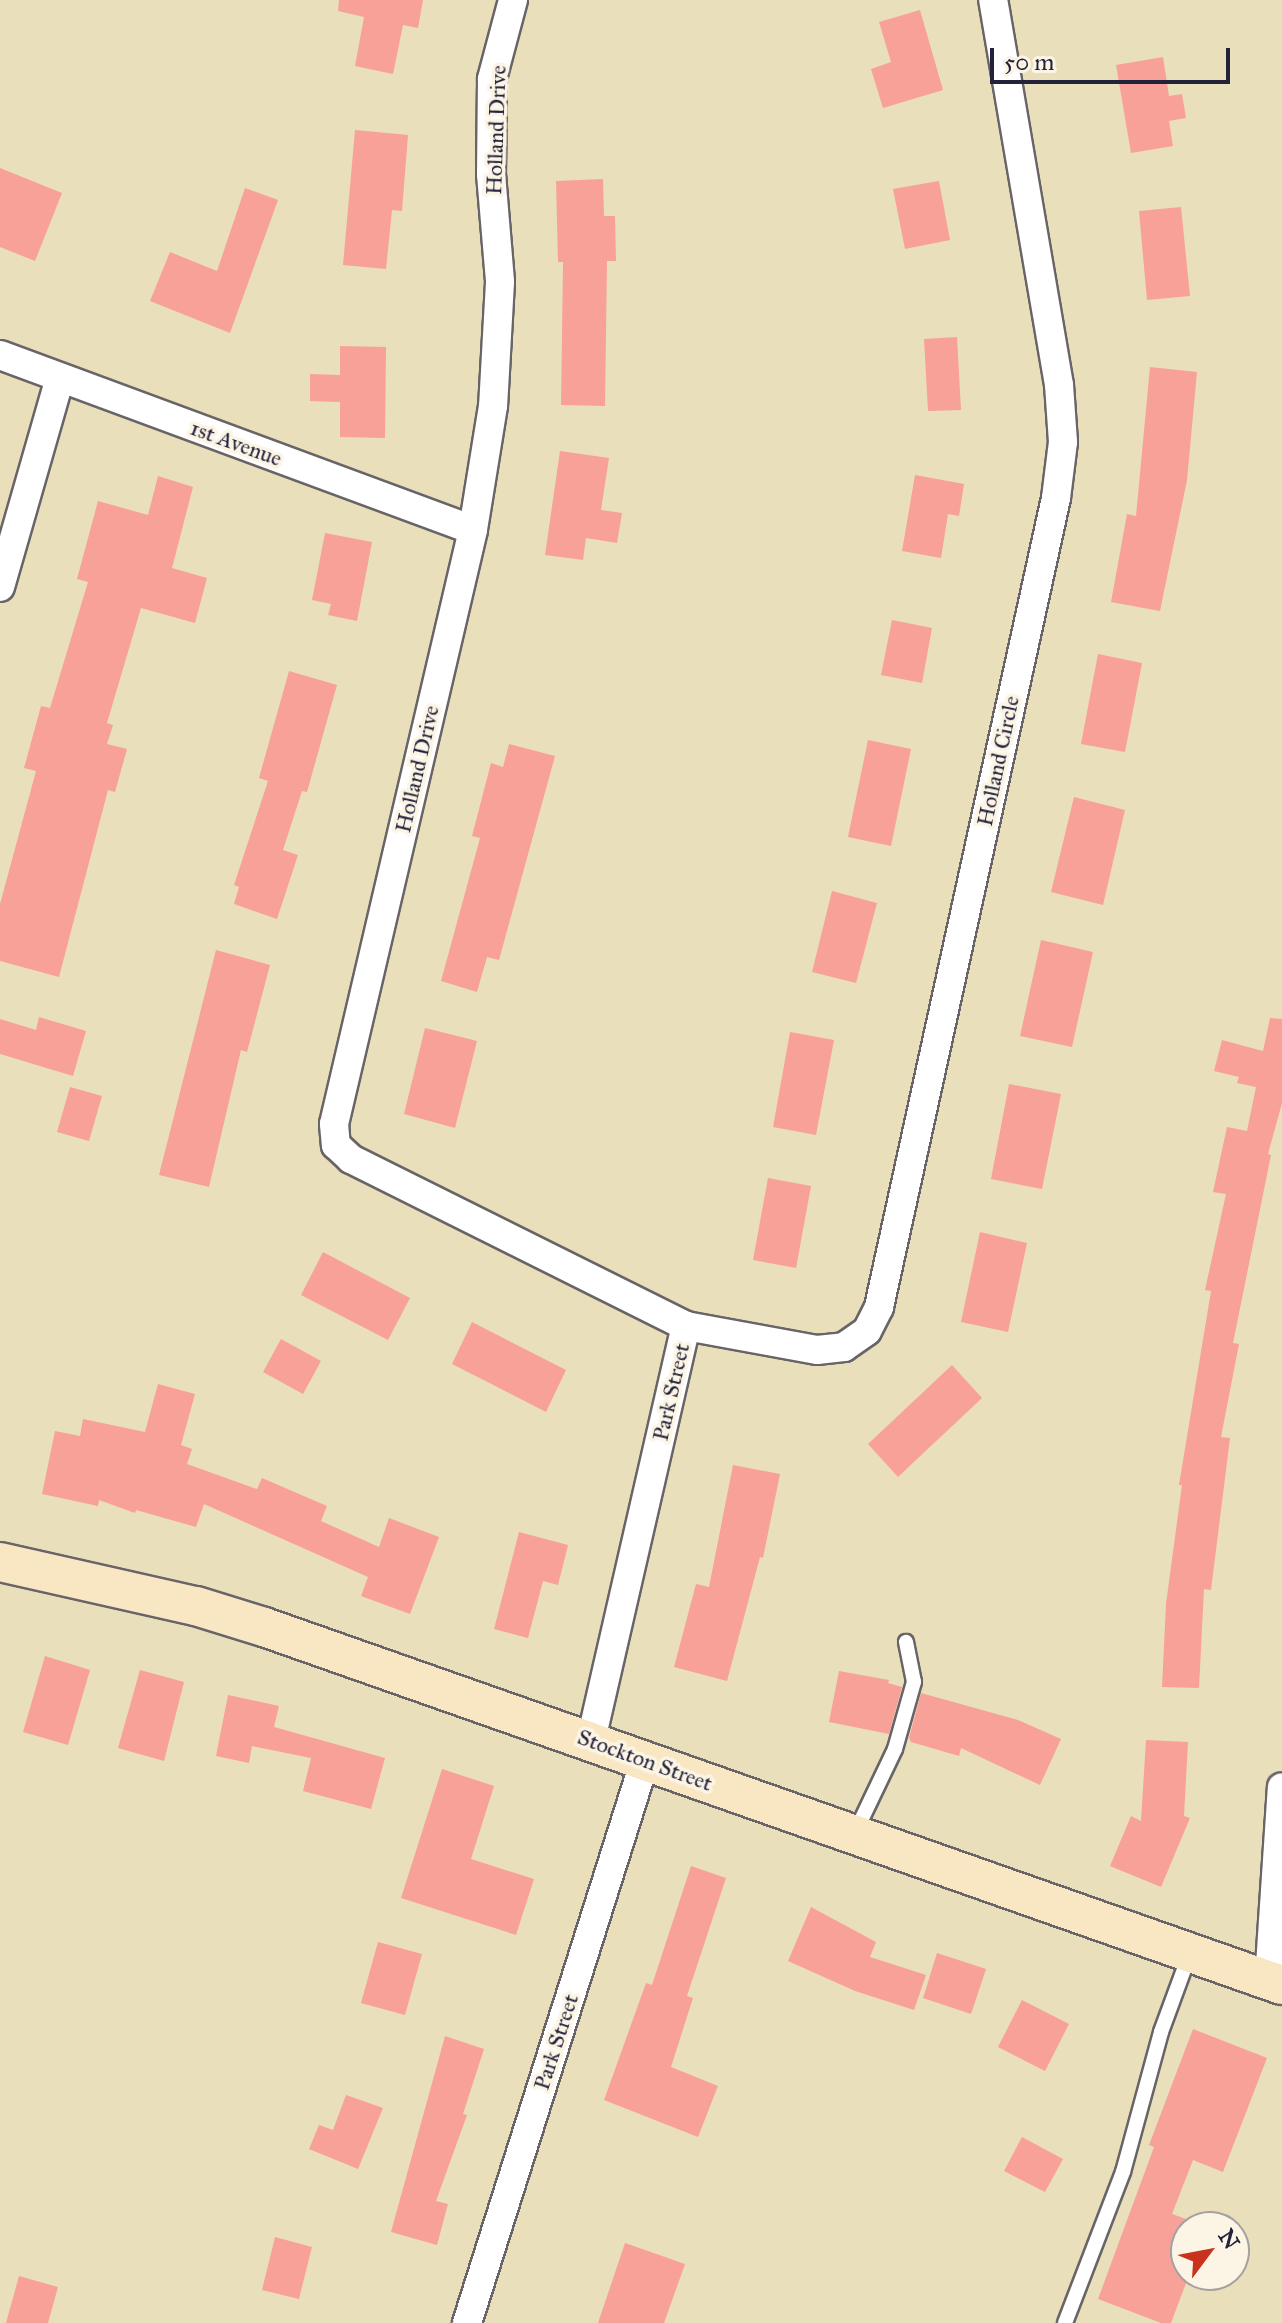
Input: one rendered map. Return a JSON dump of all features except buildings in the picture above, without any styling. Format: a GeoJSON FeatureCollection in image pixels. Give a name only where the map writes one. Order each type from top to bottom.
{"type":"FeatureCollection","features":[{"type":"Feature","properties":{"kind":"street","name":"Holland Drive"},"geometry":{"type":"LineString","coordinates":[[513,0],[492,79],[491,174],[500,282],[493,406],[473,530],[334,1124],[336,1145],[351,1159],[686,1326]]}},
{"type":"Feature","properties":{"kind":"street","name":"Holland Circle"},"geometry":{"type":"LineString","coordinates":[[686,1326],[817,1350],[844,1347],[856,1339],[867,1331],[879,1307],[1056,498],[1063,442],[1059,385],[993,0]]}},
{"type":"Feature","properties":{"kind":"street","name":"1st Avenue"},"geometry":{"type":"LineString","coordinates":[[0,355],[473,530]]}},
{"type":"Feature","properties":{"kind":"street"},"geometry":{"type":"LineString","coordinates":[[0,587],[60,378]]}},
{"type":"Feature","properties":{"kind":"street","name":"Park Street"},"geometry":{"type":"LineString","coordinates":[[591,1740],[686,1326]]}},
{"type":"Feature","properties":{"kind":"street","name":"Stockton Street"},"geometry":{"type":"LineString","coordinates":[[0,1562],[196,1606],[591,1740],[1276,1983]]}},
{"type":"Feature","properties":{"kind":"street","name":"Park Street"},"geometry":{"type":"LineString","coordinates":[[467,2323],[645,1760]]}},
{"type":"Feature","properties":{"kind":"street"},"geometry":{"type":"LineString","coordinates":[[1276,1983],[1282,1787]]}},
{"type":"Feature","properties":{"kind":"lane"},"geometry":{"type":"LineString","coordinates":[[855,1834],[895,1749],[914,1682],[906,1642]]}},
{"type":"Feature","properties":{"kind":"lane"},"geometry":{"type":"LineString","coordinates":[[1065,2323],[1123,2172],[1161,2032],[1190,1953]]}}]}
